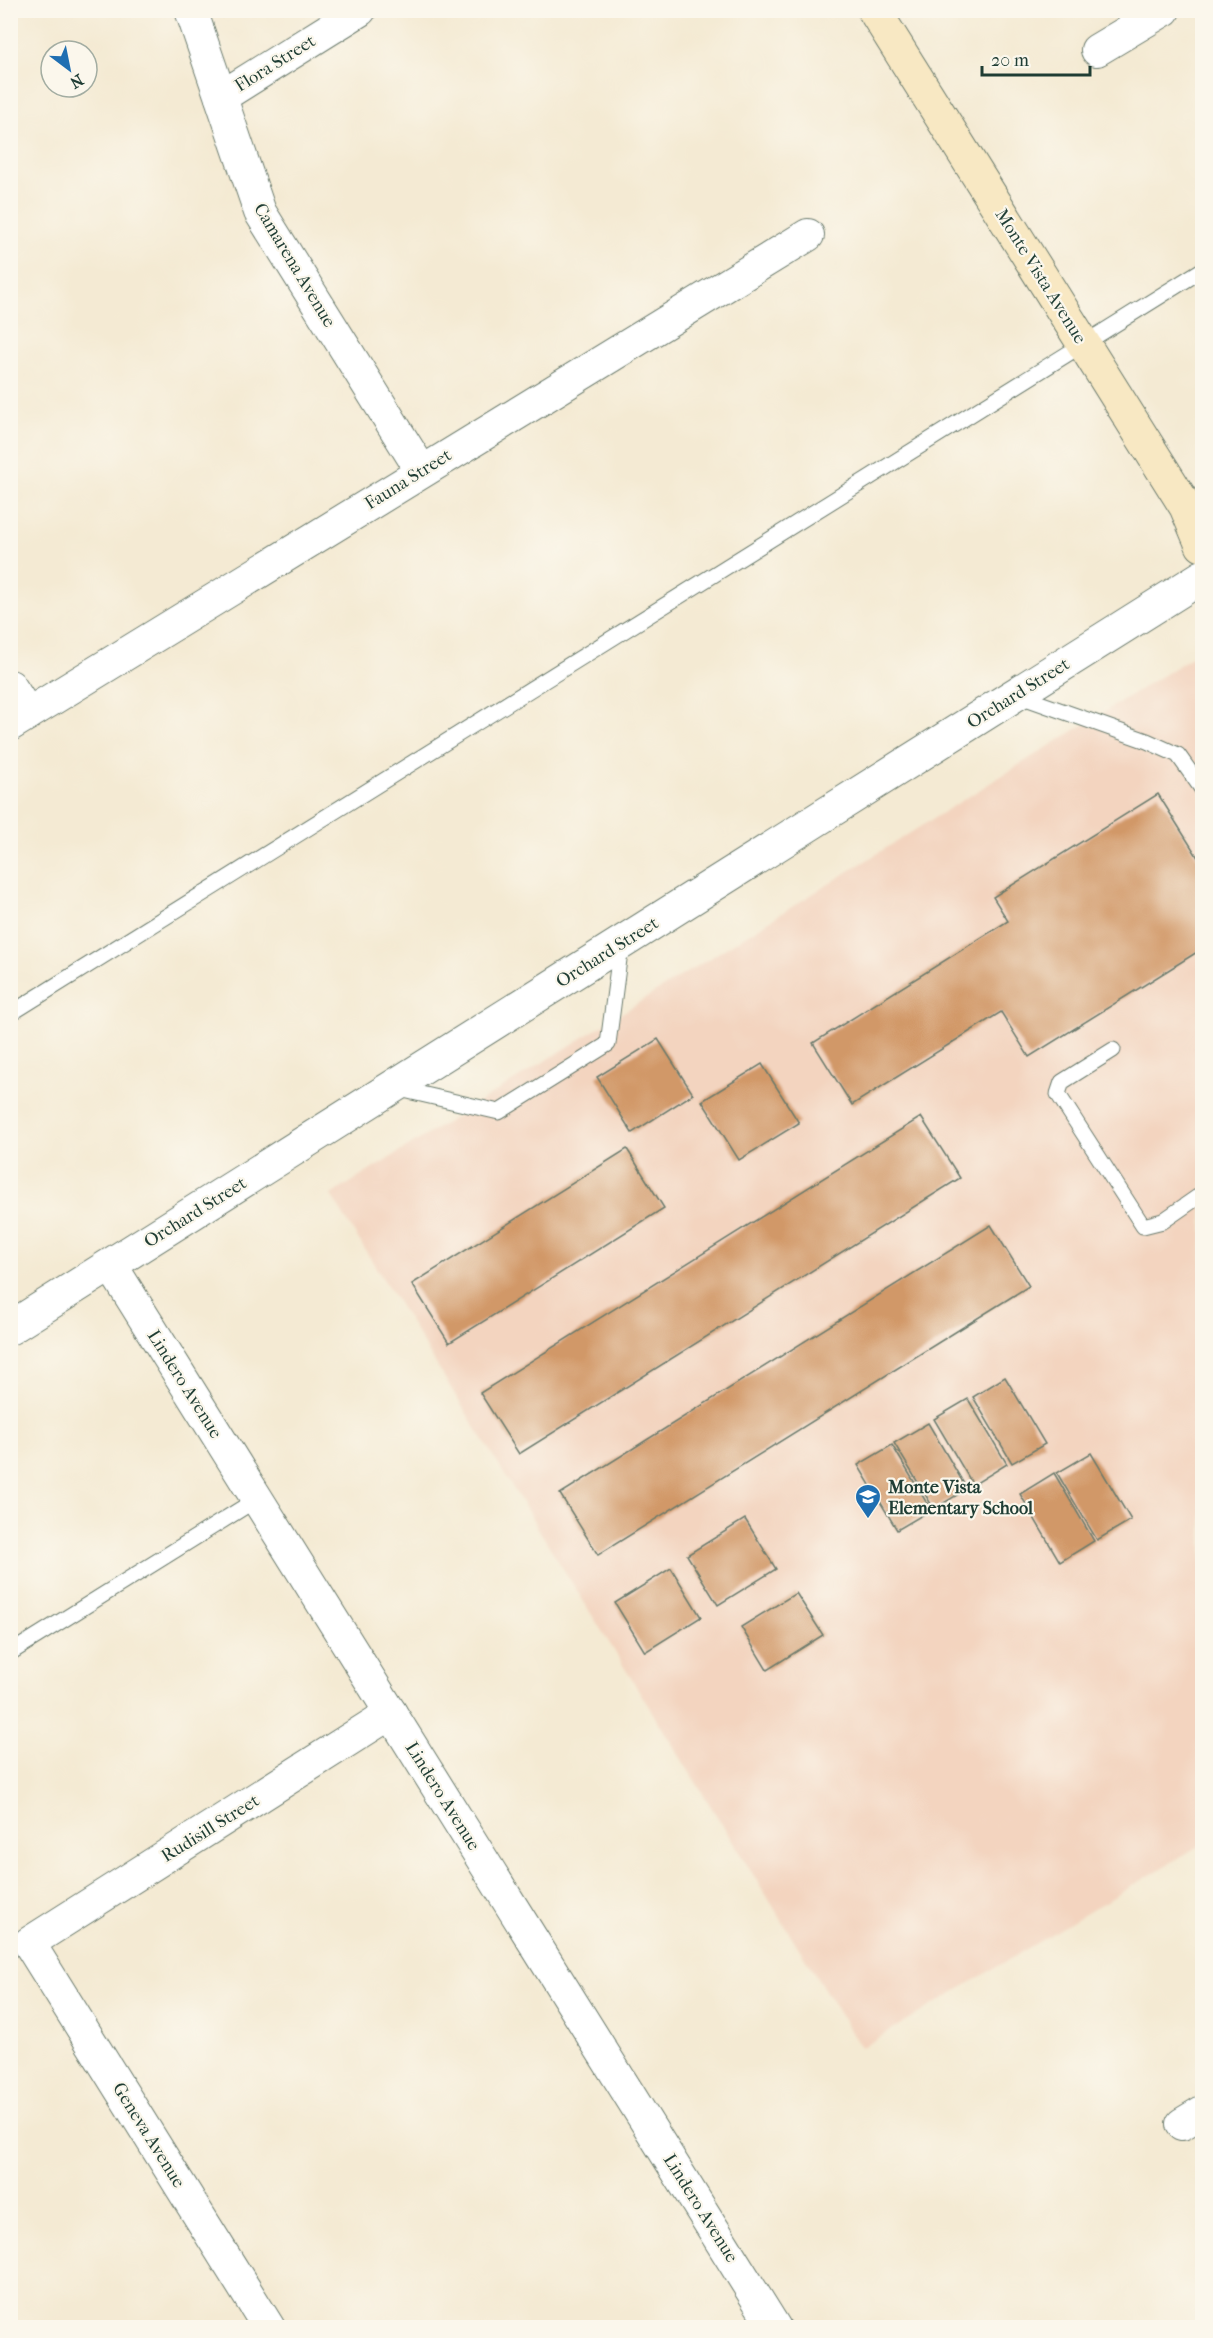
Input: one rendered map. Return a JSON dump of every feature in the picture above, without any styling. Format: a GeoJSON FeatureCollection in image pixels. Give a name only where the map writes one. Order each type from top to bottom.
{"type":"FeatureCollection","features":[{"type":"Feature","properties":{"kind":"main road","name":"Monte Vista Avenue"},"geometry":{"type":"LineString","coordinates":[[874,10],[1186,507],[1203,545]]}},
{"type":"Feature","properties":{"kind":"street","name":"Camarena Avenue"},"geometry":{"type":"LineString","coordinates":[[190,10],[260,212],[422,470]]}},
{"type":"Feature","properties":{"kind":"street","name":"Flora Street"},"geometry":{"type":"LineString","coordinates":[[221,97],[360,10]]}},
{"type":"Feature","properties":{"kind":"street"},"geometry":{"type":"LineString","coordinates":[[1097,50],[1164,10]]}},
{"type":"Feature","properties":{"kind":"street","name":"Fauna Street"},"geometry":{"type":"LineString","coordinates":[[19,719],[808,235]]}},
{"type":"Feature","properties":{"kind":"street","name":"Orchard Street"},"geometry":{"type":"LineString","coordinates":[[10,1328],[1203,577]]}},
{"type":"Feature","properties":{"kind":"street"},"geometry":{"type":"LineString","coordinates":[[10,686],[19,719]]}},
{"type":"Feature","properties":{"kind":"street","name":"Lindero Avenue"},"geometry":{"type":"LineString","coordinates":[[111,1265],[775,2328]]}},
{"type":"Feature","properties":{"kind":"street","name":"Rudisill Street"},"geometry":{"type":"LineString","coordinates":[[29,1943],[391,1713]]}},
{"type":"Feature","properties":{"kind":"street","name":"Geneva Avenue"},"geometry":{"type":"LineString","coordinates":[[29,1943],[269,2328]]}},
{"type":"Feature","properties":{"kind":"lane"},"geometry":{"type":"LineString","coordinates":[[10,1014],[1203,270]]}},
{"type":"Feature","properties":{"kind":"lane"},"geometry":{"type":"LineString","coordinates":[[1016,695],[1147,741],[1178,755],[1203,789]]}},
{"type":"Feature","properties":{"kind":"lane"},"geometry":{"type":"LineString","coordinates":[[392,1088],[499,1112],[608,1044],[621,943]]}},
{"type":"Feature","properties":{"kind":"lane"},"geometry":{"type":"LineString","coordinates":[[1113,1050],[1062,1082],[1058,1094],[1143,1226],[1163,1221],[1203,1194]]}},
{"type":"Feature","properties":{"kind":"lane"},"geometry":{"type":"LineString","coordinates":[[10,1653],[257,1499]]}},
{"type":"Feature","properties":{"kind":"shaded area","name":"Monte Vista Elementary School"},"geometry":{"type":"Polygon","coordinates":[[[1195,655],[1202,666],[1202,1844],[861,2048],[331,1195],[1195,655]]]}},
{"type":"Feature","properties":{"kind":"building"},"geometry":{"type":"Polygon","coordinates":[[[1158,794],[1202,864],[1202,949],[1029,1057],[1001,1012],[852,1105],[813,1043],[1008,921],[993,897],[1158,794]]]}},
{"type":"Feature","properties":{"kind":"building"},"geometry":{"type":"Polygon","coordinates":[[[658,1039],[693,1094],[632,1133],[597,1077],[658,1039]]]}},
{"type":"Feature","properties":{"kind":"building"},"geometry":{"type":"Polygon","coordinates":[[[762,1064],[799,1123],[739,1160],[702,1101],[762,1064]]]}},
{"type":"Feature","properties":{"kind":"building"},"geometry":{"type":"Polygon","coordinates":[[[921,1117],[960,1178],[519,1454],[480,1393],[921,1117]]]}},
{"type":"Feature","properties":{"kind":"building"},"geometry":{"type":"Polygon","coordinates":[[[627,1149],[664,1208],[449,1343],[412,1284],[627,1149]]]}},
{"type":"Feature","properties":{"kind":"building"},"geometry":{"type":"Polygon","coordinates":[[[991,1225],[1029,1286],[598,1555],[560,1494],[991,1225]]]}},
{"type":"Feature","properties":{"kind":"building"},"geometry":{"type":"Polygon","coordinates":[[[1005,1377],[1045,1444],[1012,1463],[973,1397],[1005,1377]]]}},
{"type":"Feature","properties":{"kind":"building"},"geometry":{"type":"Polygon","coordinates":[[[968,1399],[1007,1464],[973,1485],[934,1419],[968,1399]]]}},
{"type":"Feature","properties":{"kind":"building"},"geometry":{"type":"Polygon","coordinates":[[[928,1423],[967,1489],[934,1509],[894,1443],[928,1423]]]}},
{"type":"Feature","properties":{"kind":"building"},"geometry":{"type":"Polygon","coordinates":[[[892,1445],[931,1510],[897,1530],[858,1465],[892,1445]]]}},
{"type":"Feature","properties":{"kind":"building"},"geometry":{"type":"Polygon","coordinates":[[[1091,1453],[1131,1520],[1097,1540],[1057,1473],[1091,1453]]]}},
{"type":"Feature","properties":{"kind":"building"},"geometry":{"type":"Polygon","coordinates":[[[1054,1473],[1094,1541],[1060,1562],[1020,1494],[1054,1473]]]}},
{"type":"Feature","properties":{"kind":"building"},"geometry":{"type":"Polygon","coordinates":[[[745,1519],[776,1569],[718,1605],[687,1555],[745,1519]]]}},
{"type":"Feature","properties":{"kind":"building"},"geometry":{"type":"Polygon","coordinates":[[[671,1568],[701,1617],[645,1652],[615,1603],[671,1568]]]}},
{"type":"Feature","properties":{"kind":"building"},"geometry":{"type":"Polygon","coordinates":[[[796,1593],[823,1635],[767,1670],[741,1627],[796,1593]]]}},
{"type":"Feature","properties":{"kind":"place","name":"Monte Vista Elementary School"},"geometry":{"type":"Point","coordinates":[868,1520]}}]}
